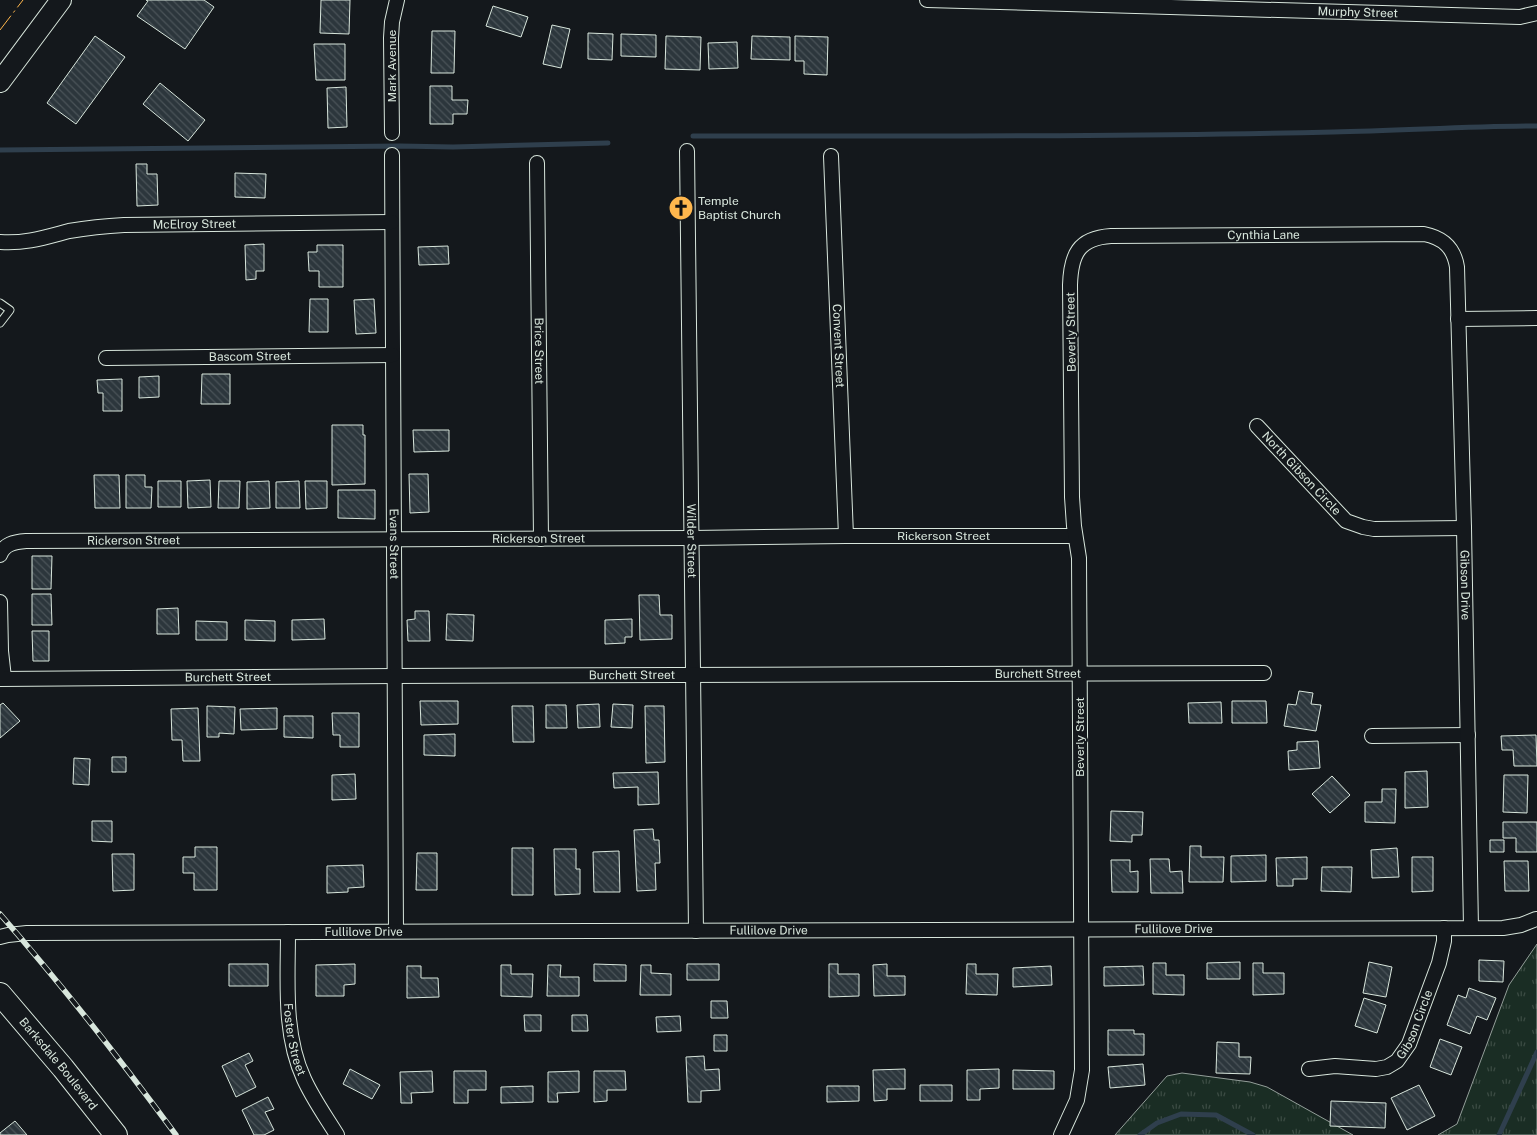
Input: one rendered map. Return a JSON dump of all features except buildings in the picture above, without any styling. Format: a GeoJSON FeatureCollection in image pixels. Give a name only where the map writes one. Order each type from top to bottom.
{"type":"FeatureCollection","features":[{"type":"Feature","properties":{"kind":"main road"},"geometry":{"type":"LineString","coordinates":[[3,72],[61,0]]}},
{"type":"Feature","properties":{"kind":"main road","name":"Barksdale Boulevard"},"geometry":{"type":"LineString","coordinates":[[0,994],[63,1068],[116,1135]]}},
{"type":"Feature","properties":{"kind":"street","name":"Mark Avenue"},"geometry":{"type":"LineString","coordinates":[[392,133],[391,38],[393,14],[397,0]]}},
{"type":"Feature","properties":{"kind":"street","name":"Murphy Street"},"geometry":{"type":"LineString","coordinates":[[927,0],[1520,17],[1537,13]]}},
{"type":"Feature","properties":{"kind":"street","name":"Wilder Street"},"geometry":{"type":"LineString","coordinates":[[686,151],[696,930]]}},
{"type":"Feature","properties":{"kind":"street","name":"Evans Street"},"geometry":{"type":"LineString","coordinates":[[392,155],[396,931]]}},
{"type":"Feature","properties":{"kind":"street","name":"Convent Street"},"geometry":{"type":"LineString","coordinates":[[831,156],[846,536]]}},
{"type":"Feature","properties":{"kind":"street","name":"Brice Street"},"geometry":{"type":"LineString","coordinates":[[537,163],[541,539]]}},
{"type":"Feature","properties":{"kind":"street","name":"McElroy Street"},"geometry":{"type":"LineString","coordinates":[[0,242],[33,241],[82,229],[124,225],[392,222]]}},
{"type":"Feature","properties":{"kind":"street","name":"Cynthia Lane"},"geometry":{"type":"LineString","coordinates":[[1080,247],[1087,241],[1111,236],[1424,234],[1433,236],[1448,245]]}},
{"type":"Feature","properties":{"kind":"street","name":"Gibson Drive"},"geometry":{"type":"LineString","coordinates":[[1448,245],[1456,259],[1457,268],[1472,928]]}},
{"type":"Feature","properties":{"kind":"street","name":"Beverly Street"},"geometry":{"type":"LineString","coordinates":[[1061,1135],[1078,1100],[1081,1085],[1082,1054],[1079,558],[1075,536],[1072,476],[1070,286],[1073,262],[1080,247]]}},
{"type":"Feature","properties":{"kind":"street"},"geometry":{"type":"LineString","coordinates":[[1458,319],[1537,318]]}},
{"type":"Feature","properties":{"kind":"street","name":"Bascom Street"},"geometry":{"type":"LineString","coordinates":[[106,358],[393,354]]}},
{"type":"Feature","properties":{"kind":"street","name":"North Gibson Circle"},"geometry":{"type":"LineString","coordinates":[[1257,426],[1346,521],[1374,529],[1464,528]]}},
{"type":"Feature","properties":{"kind":"street","name":"Rickerson Street"},"geometry":{"type":"LineString","coordinates":[[2,551],[17,542],[26,541],[1075,536]]}},
{"type":"Feature","properties":{"kind":"street"},"geometry":{"type":"LineString","coordinates":[[0,602],[2,679]]}},
{"type":"Feature","properties":{"kind":"street","name":"Burchett Street"},"geometry":{"type":"LineString","coordinates":[[2,679],[1264,673]]}},
{"type":"Feature","properties":{"kind":"street"},"geometry":{"type":"LineString","coordinates":[[1372,736],[1468,735]]}},
{"type":"Feature","properties":{"kind":"street","name":"Fullilove Drive"},"geometry":{"type":"LineString","coordinates":[[0,937],[17,933],[1472,928],[1513,927],[1537,919]]}},
{"type":"Feature","properties":{"kind":"street","name":"Gibson Circle"},"geometry":{"type":"LineString","coordinates":[[1309,1069],[1335,1066],[1376,1069],[1387,1067],[1397,1061],[1409,1044],[1439,963],[1444,941],[1444,928]]}},
{"type":"Feature","properties":{"kind":"street","name":"Foster Street"},"geometry":{"type":"LineString","coordinates":[[288,932],[288,1011],[296,1055],[313,1097],[337,1135]]}},
{"type":"Feature","properties":{"kind":"lane"},"geometry":{"type":"LineString","coordinates":[[0,303],[10,310],[0,323]]}},
{"type":"Feature","properties":{"kind":"green space"},"geometry":{"type":"Polygon","coordinates":[[[1537,944],[1537,1135],[1438,1135],[1457,1124],[1509,985],[1537,944]]]}},
{"type":"Feature","properties":{"kind":"green space"},"geometry":{"type":"Polygon","coordinates":[[[1182,1073],[1250,1082],[1267,1087],[1353,1135],[1115,1135],[1167,1076],[1182,1073]]]}},
{"type":"Feature","properties":{"kind":"waterway"},"geometry":{"type":"LineString","coordinates":[[693,136],[1173,135],[1537,126]]}},
{"type":"Feature","properties":{"kind":"waterway"},"geometry":{"type":"LineString","coordinates":[[0,150],[453,147],[608,143]]}},
{"type":"Feature","properties":{"kind":"waterway"},"geometry":{"type":"LineString","coordinates":[[1499,1135],[1537,1052]]}},
{"type":"Feature","properties":{"kind":"waterway"},"geometry":{"type":"LineString","coordinates":[[1140,1135],[1157,1123],[1181,1114],[1216,1115],[1253,1135]]}},
{"type":"Feature","properties":{"kind":"railway"},"geometry":{"type":"LineString","coordinates":[[0,914],[134,1078],[176,1135]]}},
{"type":"Feature","properties":{"kind":"power"},"geometry":{"type":"LineString","coordinates":[[0,30],[23,0]]}},
{"type":"Feature","properties":{"kind":"place","name":"Temple Baptist Church"},"geometry":{"type":"Point","coordinates":[681,208]}}]}
